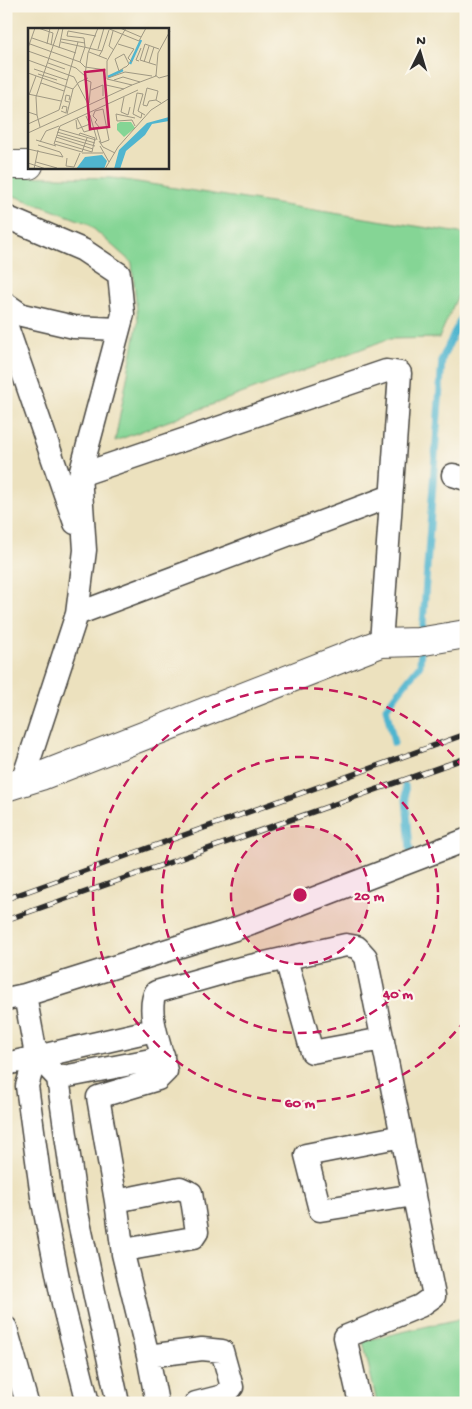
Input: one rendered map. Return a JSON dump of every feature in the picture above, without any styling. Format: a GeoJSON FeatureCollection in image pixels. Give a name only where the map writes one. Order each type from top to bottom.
{"type":"FeatureCollection","features":[{"type":"Feature","properties":{"kind":"street"},"geometry":{"type":"LineString","coordinates":[[6,165],[28,164]]}},
{"type":"Feature","properties":{"kind":"street"},"geometry":{"type":"LineString","coordinates":[[6,217],[83,250],[119,274],[123,314],[80,475],[85,550],[77,614],[14,784]]}},
{"type":"Feature","properties":{"kind":"street"},"geometry":{"type":"LineString","coordinates":[[6,304],[22,315],[74,327],[118,329]]}},
{"type":"Feature","properties":{"kind":"street"},"geometry":{"type":"LineString","coordinates":[[6,324],[85,550]]}},
{"type":"Feature","properties":{"kind":"street"},"geometry":{"type":"LineString","coordinates":[[80,475],[386,371],[400,373],[381,643]]}},
{"type":"Feature","properties":{"kind":"street"},"geometry":{"type":"LineString","coordinates":[[77,614],[392,496]]}},
{"type":"Feature","properties":{"kind":"street"},"geometry":{"type":"LineString","coordinates":[[14,784],[41,776],[381,643],[426,641],[466,634]]}},
{"type":"Feature","properties":{"kind":"street"},"geometry":{"type":"LineString","coordinates":[[118,1403],[77,1213],[58,1078],[36,1056],[16,997],[235,929],[466,840]]}},
{"type":"Feature","properties":{"kind":"street"},"geometry":{"type":"LineString","coordinates":[[157,1403],[148,1356],[123,1254],[98,1096],[158,1079],[166,1071],[158,1036],[154,1030],[153,997],[156,992],[233,970],[346,945],[357,947],[366,957],[434,1296],[420,1306],[345,1337],[360,1403]]}},
{"type":"Feature","properties":{"kind":"street"},"geometry":{"type":"LineString","coordinates":[[286,958],[312,1052],[383,1039]]}},
{"type":"Feature","properties":{"kind":"street"},"geometry":{"type":"LineString","coordinates":[[6,1064],[154,1030]]}},
{"type":"Feature","properties":{"kind":"street"},"geometry":{"type":"LineString","coordinates":[[58,1078],[151,1060],[163,1055]]}},
{"type":"Feature","properties":{"kind":"street"},"geometry":{"type":"LineString","coordinates":[[36,1056],[27,1086],[42,1197],[64,1308],[88,1403]]}},
{"type":"Feature","properties":{"kind":"street"},"geometry":{"type":"LineString","coordinates":[[402,1136],[306,1155],[320,1210],[414,1195]]}},
{"type":"Feature","properties":{"kind":"street"},"geometry":{"type":"LineString","coordinates":[[116,1201],[180,1188],[191,1193],[196,1232],[193,1238],[130,1249],[123,1254]]}},
{"type":"Feature","properties":{"kind":"street"},"geometry":{"type":"LineString","coordinates":[[6,1328],[27,1403]]}},
{"type":"Feature","properties":{"kind":"street"},"geometry":{"type":"LineString","coordinates":[[148,1356],[202,1349],[222,1351],[232,1387],[223,1396],[196,1403]]}},
{"type":"Feature","properties":{"kind":"green space"},"geometry":{"type":"Polygon","coordinates":[[[6,176],[112,178],[466,234],[466,277],[439,338],[388,339],[115,441],[138,321],[132,263],[87,223],[6,193],[6,176]]]}},
{"type":"Feature","properties":{"kind":"green space"},"geometry":{"type":"Polygon","coordinates":[[[459,1319],[466,1343],[466,1403],[377,1403],[363,1341],[459,1319]]]}},
{"type":"Feature","properties":{"kind":"waterway"},"geometry":{"type":"LineString","coordinates":[[422,637],[442,359],[466,308]]}},
{"type":"Feature","properties":{"kind":"waterway"},"geometry":{"type":"LineString","coordinates":[[394,743],[386,708],[420,665],[421,648]]}},
{"type":"Feature","properties":{"kind":"waterway"},"geometry":{"type":"LineString","coordinates":[[405,786],[410,850]]}},
{"type":"Feature","properties":{"kind":"railway"},"geometry":{"type":"LineString","coordinates":[[6,899],[466,734]]}},
{"type":"Feature","properties":{"kind":"railway"},"geometry":{"type":"LineString","coordinates":[[6,920],[466,758]]}}]}
